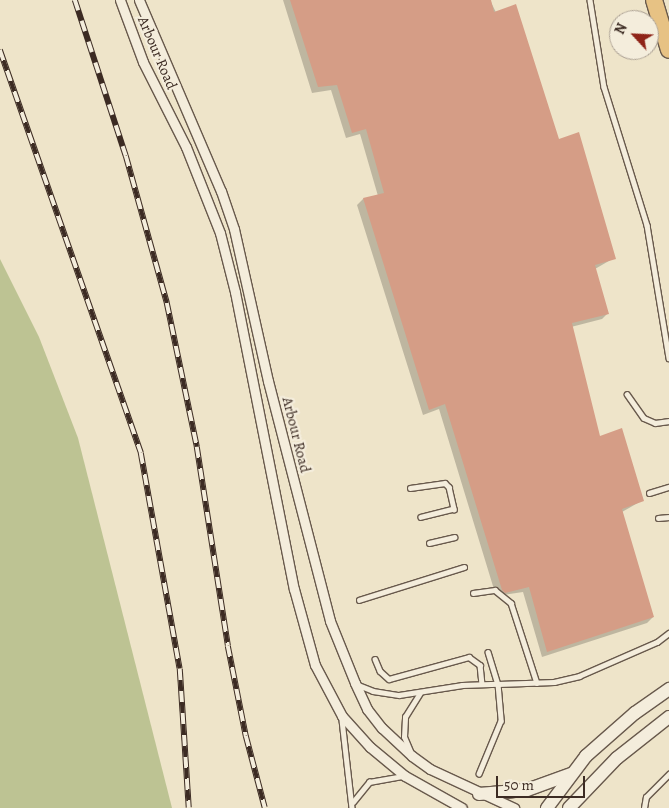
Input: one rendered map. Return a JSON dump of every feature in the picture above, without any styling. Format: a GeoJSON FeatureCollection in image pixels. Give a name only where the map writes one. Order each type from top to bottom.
{"type":"FeatureCollection","features":[{"type":"Feature","properties":{"kind":"highway"},"geometry":{"type":"LineString","coordinates":[[654,0],[669,50]]}},
{"type":"Feature","properties":{"kind":"main road"},"geometry":{"type":"LineString","coordinates":[[547,808],[572,774],[608,735],[669,689]]}},
{"type":"Feature","properties":{"kind":"main road"},"geometry":{"type":"LineString","coordinates":[[569,808],[617,758],[669,717]]}},
{"type":"Feature","properties":{"kind":"main road"},"geometry":{"type":"LineString","coordinates":[[479,794],[528,790],[572,774]]}},
{"type":"Feature","properties":{"kind":"main road"},"geometry":{"type":"LineString","coordinates":[[583,808],[586,789]]}},
{"type":"Feature","properties":{"kind":"street","name":"Arbour Road"},"geometry":{"type":"LineString","coordinates":[[120,0],[142,62],[186,147],[220,233],[235,292],[294,588],[316,665],[342,716],[370,747],[405,776],[462,808]]}},
{"type":"Feature","properties":{"kind":"street","name":"Arbour Road"},"geometry":{"type":"LineString","coordinates":[[139,0],[221,191],[249,290],[268,380],[330,621],[355,683],[377,722],[412,756],[479,794],[514,808]]}},
{"type":"Feature","properties":{"kind":"street"},"geometry":{"type":"LineString","coordinates":[[235,292],[249,290]]}},
{"type":"Feature","properties":{"kind":"lane"},"geometry":{"type":"LineString","coordinates":[[590,0],[604,87],[647,226],[669,358]]}},
{"type":"Feature","properties":{"kind":"lane"},"geometry":{"type":"LineString","coordinates":[[627,394],[644,418],[655,422],[669,421]]}},
{"type":"Feature","properties":{"kind":"lane"},"geometry":{"type":"LineString","coordinates":[[410,488],[445,483],[449,487],[454,509],[421,517]]}},
{"type":"Feature","properties":{"kind":"lane"},"geometry":{"type":"LineString","coordinates":[[649,494],[669,487]]}},
{"type":"Feature","properties":{"kind":"lane"},"geometry":{"type":"LineString","coordinates":[[658,518],[669,517]]}},
{"type":"Feature","properties":{"kind":"lane"},"geometry":{"type":"LineString","coordinates":[[429,543],[454,537]]}},
{"type":"Feature","properties":{"kind":"lane"},"geometry":{"type":"LineString","coordinates":[[359,600],[464,567]]}},
{"type":"Feature","properties":{"kind":"lane"},"geometry":{"type":"LineString","coordinates":[[473,593],[495,590],[511,602],[537,683]]}},
{"type":"Feature","properties":{"kind":"lane"},"geometry":{"type":"LineString","coordinates":[[355,683],[385,694],[420,692],[482,683],[537,683],[579,676],[657,642],[669,633]]}},
{"type":"Feature","properties":{"kind":"lane"},"geometry":{"type":"LineString","coordinates":[[479,774],[501,721],[498,684],[488,652]]}},
{"type":"Feature","properties":{"kind":"lane"},"geometry":{"type":"LineString","coordinates":[[375,659],[380,672],[389,680],[469,657],[480,665],[482,683]]}},
{"type":"Feature","properties":{"kind":"lane"},"geometry":{"type":"LineString","coordinates":[[412,756],[404,737],[405,717],[420,692]]}},
{"type":"Feature","properties":{"kind":"lane"},"geometry":{"type":"LineString","coordinates":[[342,716],[353,802],[352,808]]}},
{"type":"Feature","properties":{"kind":"lane"},"geometry":{"type":"LineString","coordinates":[[644,808],[646,797],[669,774]]}},
{"type":"Feature","properties":{"kind":"lane"},"geometry":{"type":"LineString","coordinates":[[353,802],[369,782],[405,776]]}},
{"type":"Feature","properties":{"kind":"lane"},"geometry":{"type":"LineString","coordinates":[[665,779],[669,783]]}},
{"type":"Feature","properties":{"kind":"green space"},"geometry":{"type":"Polygon","coordinates":[[[0,259],[39,337],[78,438],[172,808],[0,808],[0,259]]]}},
{"type":"Feature","properties":{"kind":"building"},"geometry":{"type":"Polygon","coordinates":[[[290,0],[491,0],[494,12],[516,4],[559,139],[579,132],[616,259],[595,265],[609,314],[572,323],[600,436],[622,428],[644,501],[622,509],[654,617],[547,652],[529,587],[505,593],[502,590],[445,404],[429,410],[363,198],[384,193],[366,129],[352,133],[337,85],[318,87],[290,0]]]}},
{"type":"Feature","properties":{"kind":"railway"},"geometry":{"type":"LineString","coordinates":[[75,0],[126,156],[167,303],[197,447],[228,646],[246,736],[265,808]]}},
{"type":"Feature","properties":{"kind":"railway"},"geometry":{"type":"LineString","coordinates":[[0,50],[141,453],[180,669],[189,808]]}}]}
